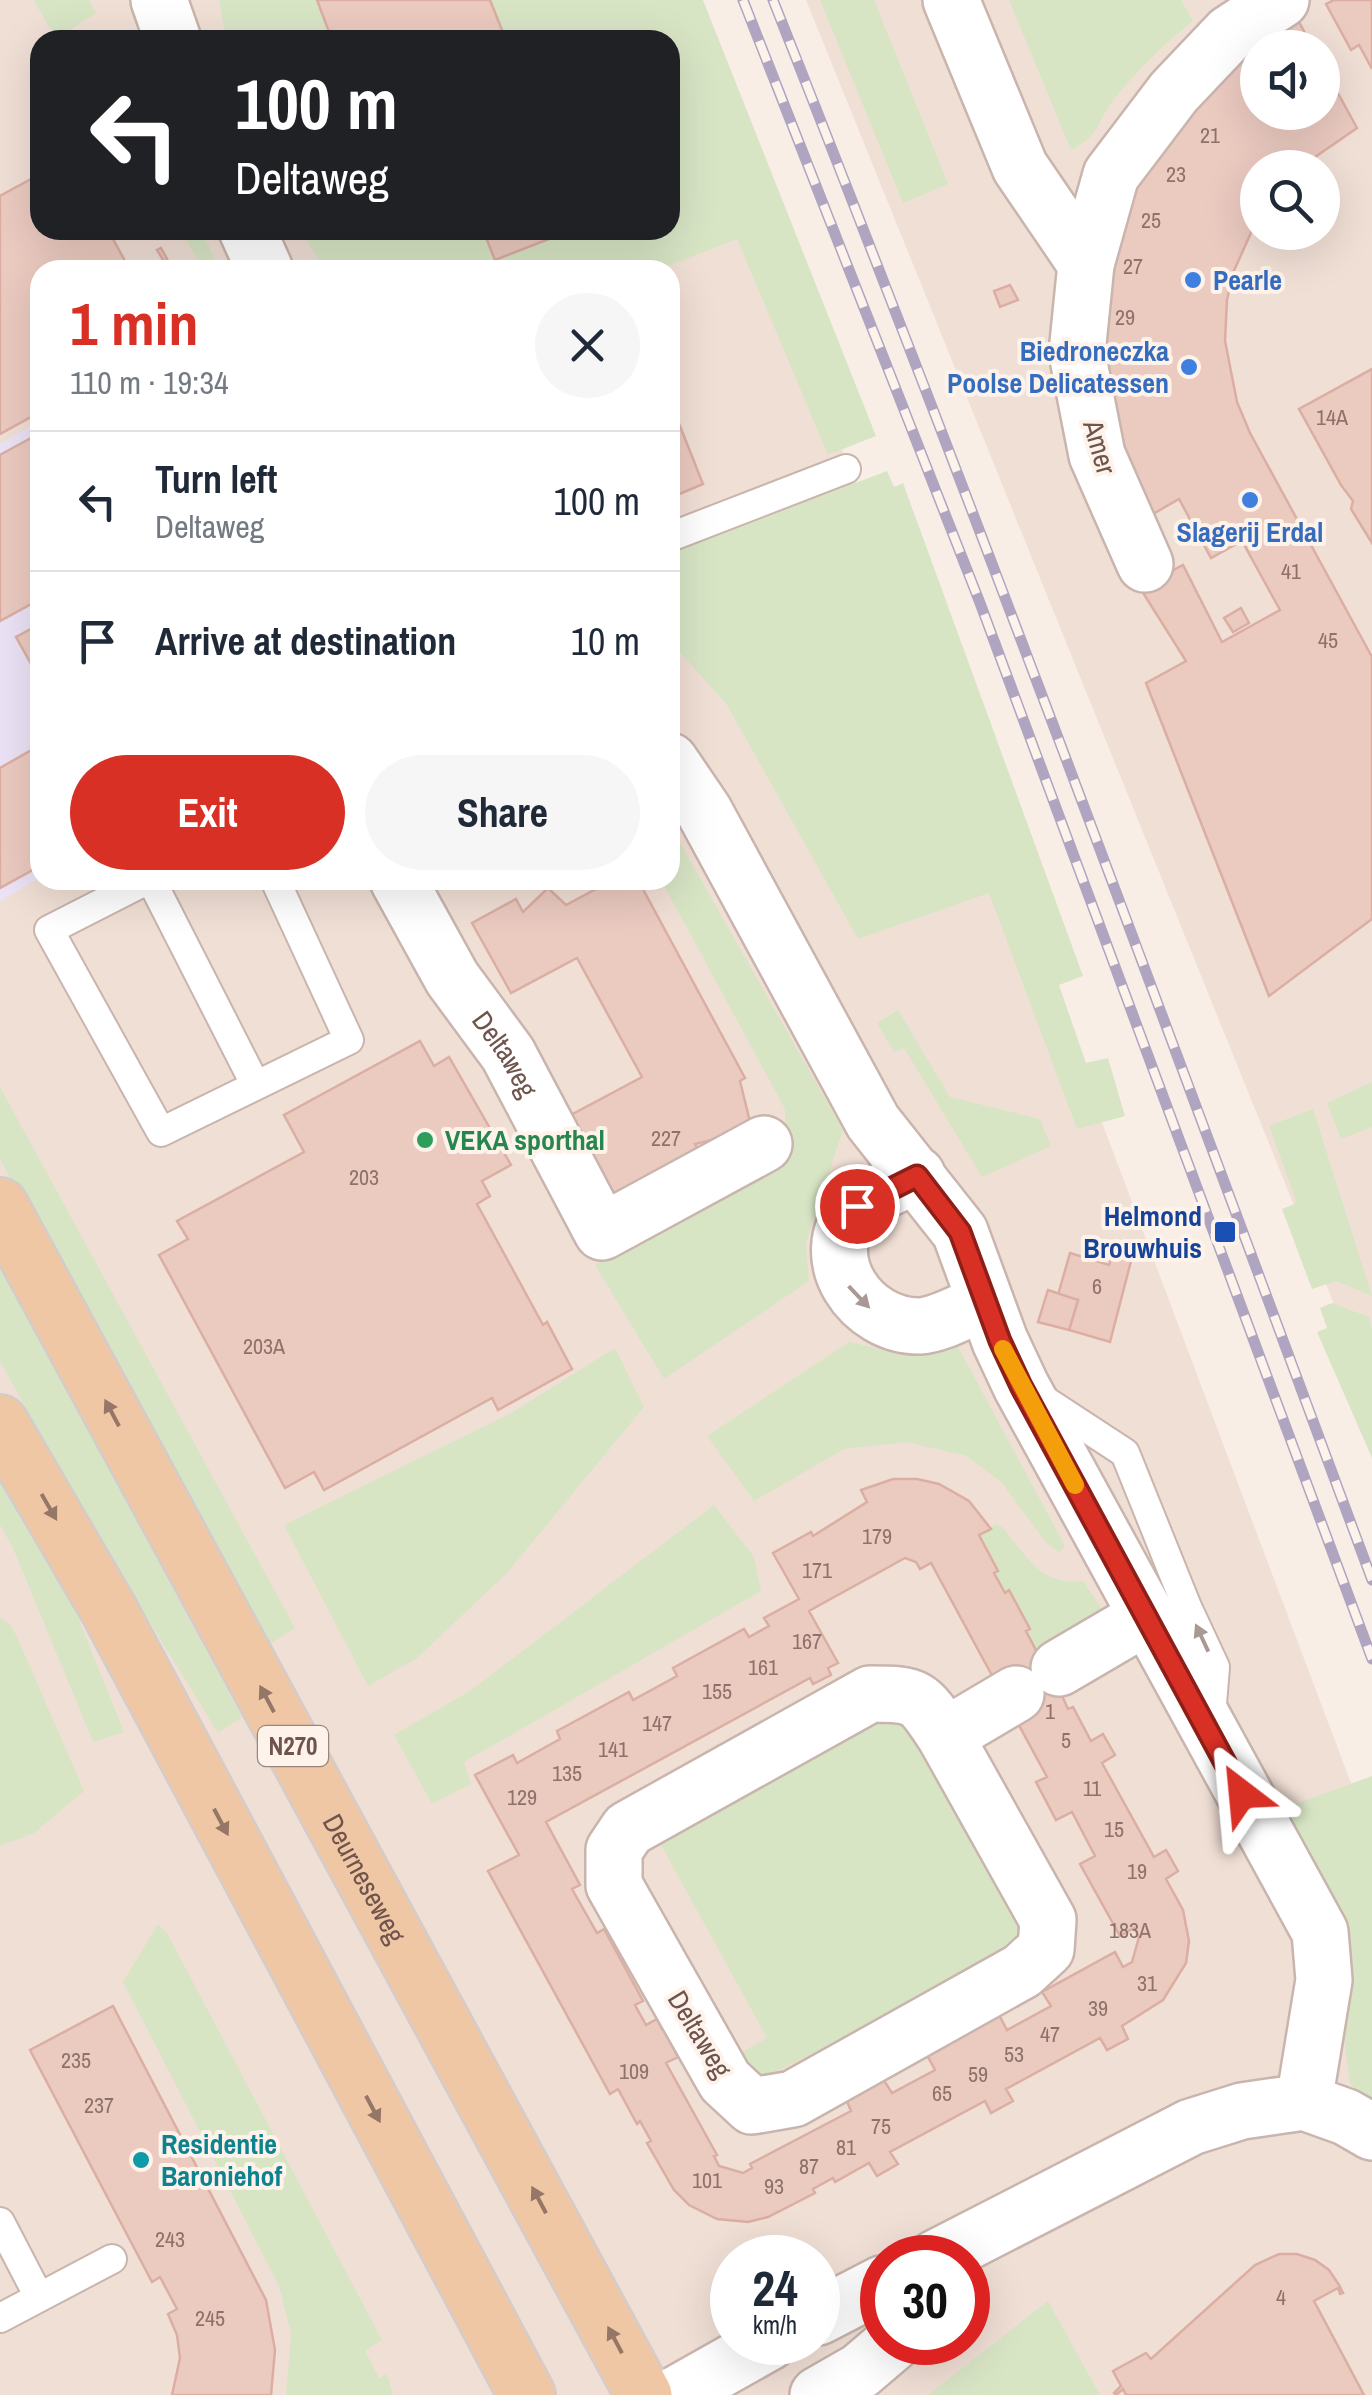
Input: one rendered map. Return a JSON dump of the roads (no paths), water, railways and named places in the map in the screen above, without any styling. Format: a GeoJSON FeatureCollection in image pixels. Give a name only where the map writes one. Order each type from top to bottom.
{"type":"FeatureCollection","features":[{"type":"Feature","properties":{"kind":"main road","name":"Deurneseweg"},"geometry":{"type":"LineString","coordinates":[[0,1206],[644,2395]]}},
{"type":"Feature","properties":{"kind":"main road"},"geometry":{"type":"LineString","coordinates":[[0,1423],[110,1612],[527,2395]]}},
{"type":"Feature","properties":{"kind":"street"},"geometry":{"type":"LineString","coordinates":[[159,0],[170,30]]}},
{"type":"Feature","properties":{"kind":"street"},"geometry":{"type":"LineString","coordinates":[[951,0],[1020,167],[1086,264]]}},
{"type":"Feature","properties":{"kind":"street","name":"Amer"},"geometry":{"type":"LineString","coordinates":[[1145,564],[1098,455],[1080,370],[1077,353],[1086,264],[1110,175],[1174,92],[1220,16],[1281,0]]}},
{"type":"Feature","properties":{"kind":"street"},"geometry":{"type":"LineString","coordinates":[[680,776],[704,811],[874,1122],[960,1232],[1021,1386],[1320,1932],[1324,1980],[1304,2102]]}},
{"type":"Feature","properties":{"kind":"street","name":"Deltaweg"},"geometry":{"type":"LineString","coordinates":[[404,890],[452,978],[508,1054],[602,1232],[764,1144]]}},
{"type":"Feature","properties":{"kind":"street"},"geometry":{"type":"LineString","coordinates":[[917,1176],[857,1206],[844,1231],[840,1260],[849,1289],[883,1320],[922,1326],[985,1302]]}},
{"type":"Feature","properties":{"kind":"street"},"geometry":{"type":"LineString","coordinates":[[945,1736],[1146,1617]]}},
{"type":"Feature","properties":{"kind":"street","name":"Deltaweg"},"geometry":{"type":"LineString","coordinates":[[870,1694],[908,1694],[926,1706],[945,1736],[1048,1920],[1046,1948],[1022,1971],[793,2098],[752,2106],[724,2081],[614,1885],[614,1850],[628,1829],[870,1694]]}},
{"type":"Feature","properties":{"kind":"street"},"geometry":{"type":"LineString","coordinates":[[982,2235],[1191,2127],[1242,2111],[1304,2102],[1346,2117],[1372,2132]]}},
{"type":"Feature","properties":{"kind":"street"},"geometry":{"type":"LineString","coordinates":[[990,2264],[1096,2178]]}},
{"type":"Feature","properties":{"kind":"street"},"geometry":{"type":"LineString","coordinates":[[675,2395],[728,2365]]}},
{"type":"Feature","properties":{"kind":"street"},"geometry":{"type":"LineString","coordinates":[[818,2395],[867,2365]]}},
{"type":"Feature","properties":{"kind":"lane"},"geometry":{"type":"LineString","coordinates":[[680,533],[846,469]]}},
{"type":"Feature","properties":{"kind":"lane"},"geometry":{"type":"LineString","coordinates":[[129,890],[49,930],[161,1132],[349,1040],[280,890]]}},
{"type":"Feature","properties":{"kind":"lane"},"geometry":{"type":"LineString","coordinates":[[154,890],[255,1084]]}},
{"type":"Feature","properties":{"kind":"lane"},"geometry":{"type":"LineString","coordinates":[[1021,1386],[1125,1453],[1215,1666],[1209,1732]]}},
{"type":"Feature","properties":{"kind":"lane"},"geometry":{"type":"LineString","coordinates":[[0,2222],[40,2297]]}},
{"type":"Feature","properties":{"kind":"lane"},"geometry":{"type":"LineString","coordinates":[[0,2318],[112,2259]]}},
{"type":"Feature","properties":{"kind":"railway"},"geometry":{"type":"LineString","coordinates":[[743,0],[980,603],[1372,1659]]}},
{"type":"Feature","properties":{"kind":"railway"},"geometry":{"type":"LineString","coordinates":[[773,0],[1002,591],[1372,1580]]}},
{"type":"Feature","properties":{"kind":"place","name":"Pearle"},"geometry":{"type":"Point","coordinates":[1193,280]}},
{"type":"Feature","properties":{"kind":"place","name":"Biedroneczka Poolse Delicatessen"},"geometry":{"type":"Point","coordinates":[1189,367]}},
{"type":"Feature","properties":{"kind":"place","name":"Slagerij Erdal"},"geometry":{"type":"Point","coordinates":[1250,500]}},
{"type":"Feature","properties":{"kind":"place","name":"VEKA sporthal"},"geometry":{"type":"Point","coordinates":[425,1140]}},
{"type":"Feature","properties":{"kind":"place","name":"Helmond Brouwhuis"},"geometry":{"type":"Point","coordinates":[1225,1232]}},
{"type":"Feature","properties":{"kind":"place","name":"Residentie Baroniehof"},"geometry":{"type":"Point","coordinates":[141,2160]}}]}
